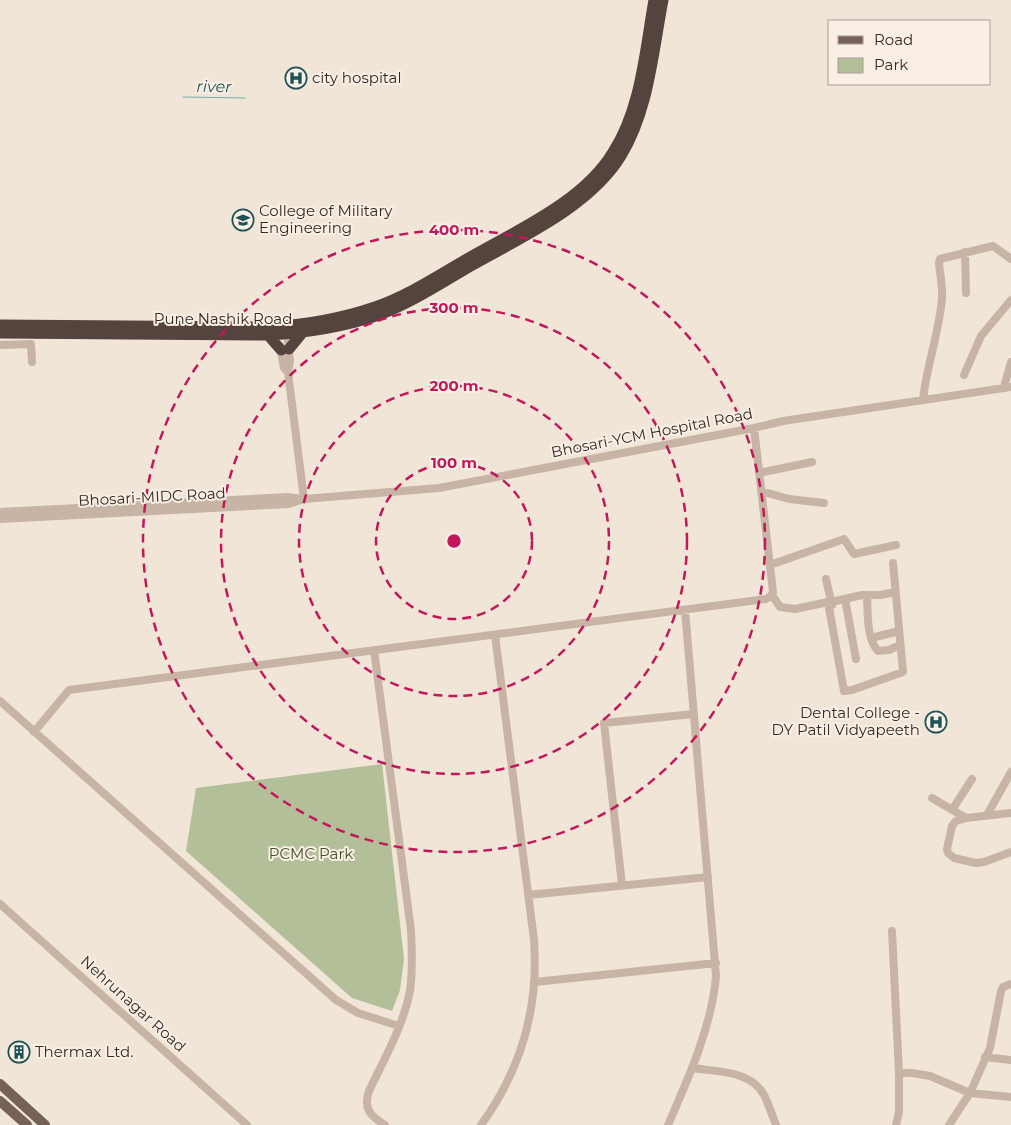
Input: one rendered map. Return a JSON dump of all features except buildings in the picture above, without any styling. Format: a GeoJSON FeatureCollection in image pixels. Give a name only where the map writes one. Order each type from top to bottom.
{"type":"FeatureCollection","features":[{"type":"Feature","properties":{"kind":"highway","name":"Pune Nashik Road"},"geometry":{"type":"LineString","coordinates":[[0,333],[280,331],[344,316],[396,300],[555,208],[596,176],[613,154],[624,134],[632,113],[654,0]]}},
{"type":"Feature","properties":{"kind":"highway","name":"Pune Nashik Road"},"geometry":{"type":"LineString","coordinates":[[0,325],[303,332],[361,321],[399,307],[560,215],[602,182],[620,158],[640,116],[663,0]]}},
{"type":"Feature","properties":{"kind":"highway"},"geometry":{"type":"LineString","coordinates":[[280,331],[285,350]]}},
{"type":"Feature","properties":{"kind":"highway"},"geometry":{"type":"LineString","coordinates":[[285,350],[303,332]]}},
{"type":"Feature","properties":{"kind":"main road"},"geometry":{"type":"LineString","coordinates":[[0,1084],[45,1125]]}},
{"type":"Feature","properties":{"kind":"main road"},"geometry":{"type":"LineString","coordinates":[[0,1101],[27,1125]]}},
{"type":"Feature","properties":{"kind":"street"},"geometry":{"type":"LineString","coordinates":[[923,399],[942,300],[939,261],[942,258],[993,246],[1011,259]]}},
{"type":"Feature","properties":{"kind":"street"},"geometry":{"type":"LineString","coordinates":[[965,252],[966,293]]}},
{"type":"Feature","properties":{"kind":"street"},"geometry":{"type":"LineString","coordinates":[[964,375],[981,336],[1011,300]]}},
{"type":"Feature","properties":{"kind":"street"},"geometry":{"type":"LineString","coordinates":[[280,331],[285,350],[284,368],[288,372],[304,499]]}},
{"type":"Feature","properties":{"kind":"street"},"geometry":{"type":"LineString","coordinates":[[0,345],[31,344],[32,362]]}},
{"type":"Feature","properties":{"kind":"street"},"geometry":{"type":"LineString","coordinates":[[1007,387],[1011,362]]}},
{"type":"Feature","properties":{"kind":"street","name":"Bhosari-YCM Hospital Road"},"geometry":{"type":"LineString","coordinates":[[304,499],[438,488],[783,421],[1007,387]]}},
{"type":"Feature","properties":{"kind":"street"},"geometry":{"type":"LineString","coordinates":[[754,428],[772,595],[780,607],[795,609],[867,595],[896,592]]}},
{"type":"Feature","properties":{"kind":"street"},"geometry":{"type":"LineString","coordinates":[[759,473],[812,462]]}},
{"type":"Feature","properties":{"kind":"street"},"geometry":{"type":"LineString","coordinates":[[761,491],[789,499],[824,503]]}},
{"type":"Feature","properties":{"kind":"street","name":"Bhosari-MIDC Road"},"geometry":{"type":"LineString","coordinates":[[0,512],[288,497],[304,499]]}},
{"type":"Feature","properties":{"kind":"street","name":"Bhosari-MIDC Road"},"geometry":{"type":"LineString","coordinates":[[0,519],[289,504],[304,499]]}},
{"type":"Feature","properties":{"kind":"street"},"geometry":{"type":"LineString","coordinates":[[770,565],[844,539],[854,554],[896,545]]}},
{"type":"Feature","properties":{"kind":"street"},"geometry":{"type":"LineString","coordinates":[[825,580],[844,691],[903,672],[893,563]]}},
{"type":"Feature","properties":{"kind":"street"},"geometry":{"type":"LineString","coordinates":[[34,732],[69,690],[763,600],[772,595]]}},
{"type":"Feature","properties":{"kind":"street"},"geometry":{"type":"LineString","coordinates":[[867,595],[872,645],[878,651],[889,650],[900,645]]}},
{"type":"Feature","properties":{"kind":"street"},"geometry":{"type":"LineString","coordinates":[[845,599],[856,659]]}},
{"type":"Feature","properties":{"kind":"street"},"geometry":{"type":"LineString","coordinates":[[668,1125],[692,1068],[713,998],[716,964],[684,610]]}},
{"type":"Feature","properties":{"kind":"street"},"geometry":{"type":"LineString","coordinates":[[871,638],[899,632]]}},
{"type":"Feature","properties":{"kind":"street"},"geometry":{"type":"LineString","coordinates":[[481,1125],[492,1110],[509,1078],[523,1042],[535,982],[536,963],[495,635]]}},
{"type":"Feature","properties":{"kind":"street"},"geometry":{"type":"LineString","coordinates":[[374,650],[412,937],[411,984],[406,1006],[366,1102],[368,1112],[385,1125]]}},
{"type":"Feature","properties":{"kind":"street"},"geometry":{"type":"LineString","coordinates":[[0,701],[336,1000],[358,1012],[399,1026]]}},
{"type":"Feature","properties":{"kind":"street"},"geometry":{"type":"LineString","coordinates":[[622,885],[604,723],[694,714]]}},
{"type":"Feature","properties":{"kind":"street"},"geometry":{"type":"LineString","coordinates":[[987,815],[1011,772]]}},
{"type":"Feature","properties":{"kind":"street"},"geometry":{"type":"LineString","coordinates":[[952,810],[972,779]]}},
{"type":"Feature","properties":{"kind":"street"},"geometry":{"type":"LineString","coordinates":[[932,798],[966,818]]}},
{"type":"Feature","properties":{"kind":"street"},"geometry":{"type":"LineString","coordinates":[[1011,813],[966,818],[956,821],[952,826],[947,849],[948,853],[954,858],[976,863],[1011,852]]}},
{"type":"Feature","properties":{"kind":"street"},"geometry":{"type":"LineString","coordinates":[[528,895],[708,876]]}},
{"type":"Feature","properties":{"kind":"street","name":"Nehrunagar Road"},"geometry":{"type":"LineString","coordinates":[[0,904],[247,1125]]}},
{"type":"Feature","properties":{"kind":"street"},"geometry":{"type":"LineString","coordinates":[[892,931],[900,1073],[899,1112],[896,1125]]}},
{"type":"Feature","properties":{"kind":"street"},"geometry":{"type":"LineString","coordinates":[[535,982],[716,964]]}},
{"type":"Feature","properties":{"kind":"street"},"geometry":{"type":"LineString","coordinates":[[949,1125],[970,1093],[990,1048],[1001,991],[1003,987],[1011,984]]}},
{"type":"Feature","properties":{"kind":"street"},"geometry":{"type":"LineString","coordinates":[[985,1057],[1011,1060]]}},
{"type":"Feature","properties":{"kind":"street"},"geometry":{"type":"LineString","coordinates":[[692,1068],[736,1074],[753,1082],[764,1096],[776,1125]]}},
{"type":"Feature","properties":{"kind":"street"},"geometry":{"type":"LineString","coordinates":[[900,1073],[922,1074],[947,1082],[970,1093],[1011,1097]]}},
{"type":"Feature","properties":{"kind":"green space","name":"PCMC Park"},"geometry":{"type":"Polygon","coordinates":[[[382,764],[404,959],[400,990],[392,1011],[352,998],[186,851],[196,788],[382,764]]]}},
{"type":"Feature","properties":{"kind":"waterway","name":"river"},"geometry":{"type":"LineString","coordinates":[[183,97],[245,98]]}},
{"type":"Feature","properties":{"kind":"place","name":"city hospital"},"geometry":{"type":"Point","coordinates":[296,78]}},
{"type":"Feature","properties":{"kind":"place","name":"College of Military Engineering"},"geometry":{"type":"Point","coordinates":[243,220]}},
{"type":"Feature","properties":{"kind":"place","name":"Dental College - DY Patil Vidyapeeth"},"geometry":{"type":"Point","coordinates":[936,722]}},
{"type":"Feature","properties":{"kind":"place","name":"Thermax Ltd."},"geometry":{"type":"Point","coordinates":[19,1052]}}]}
